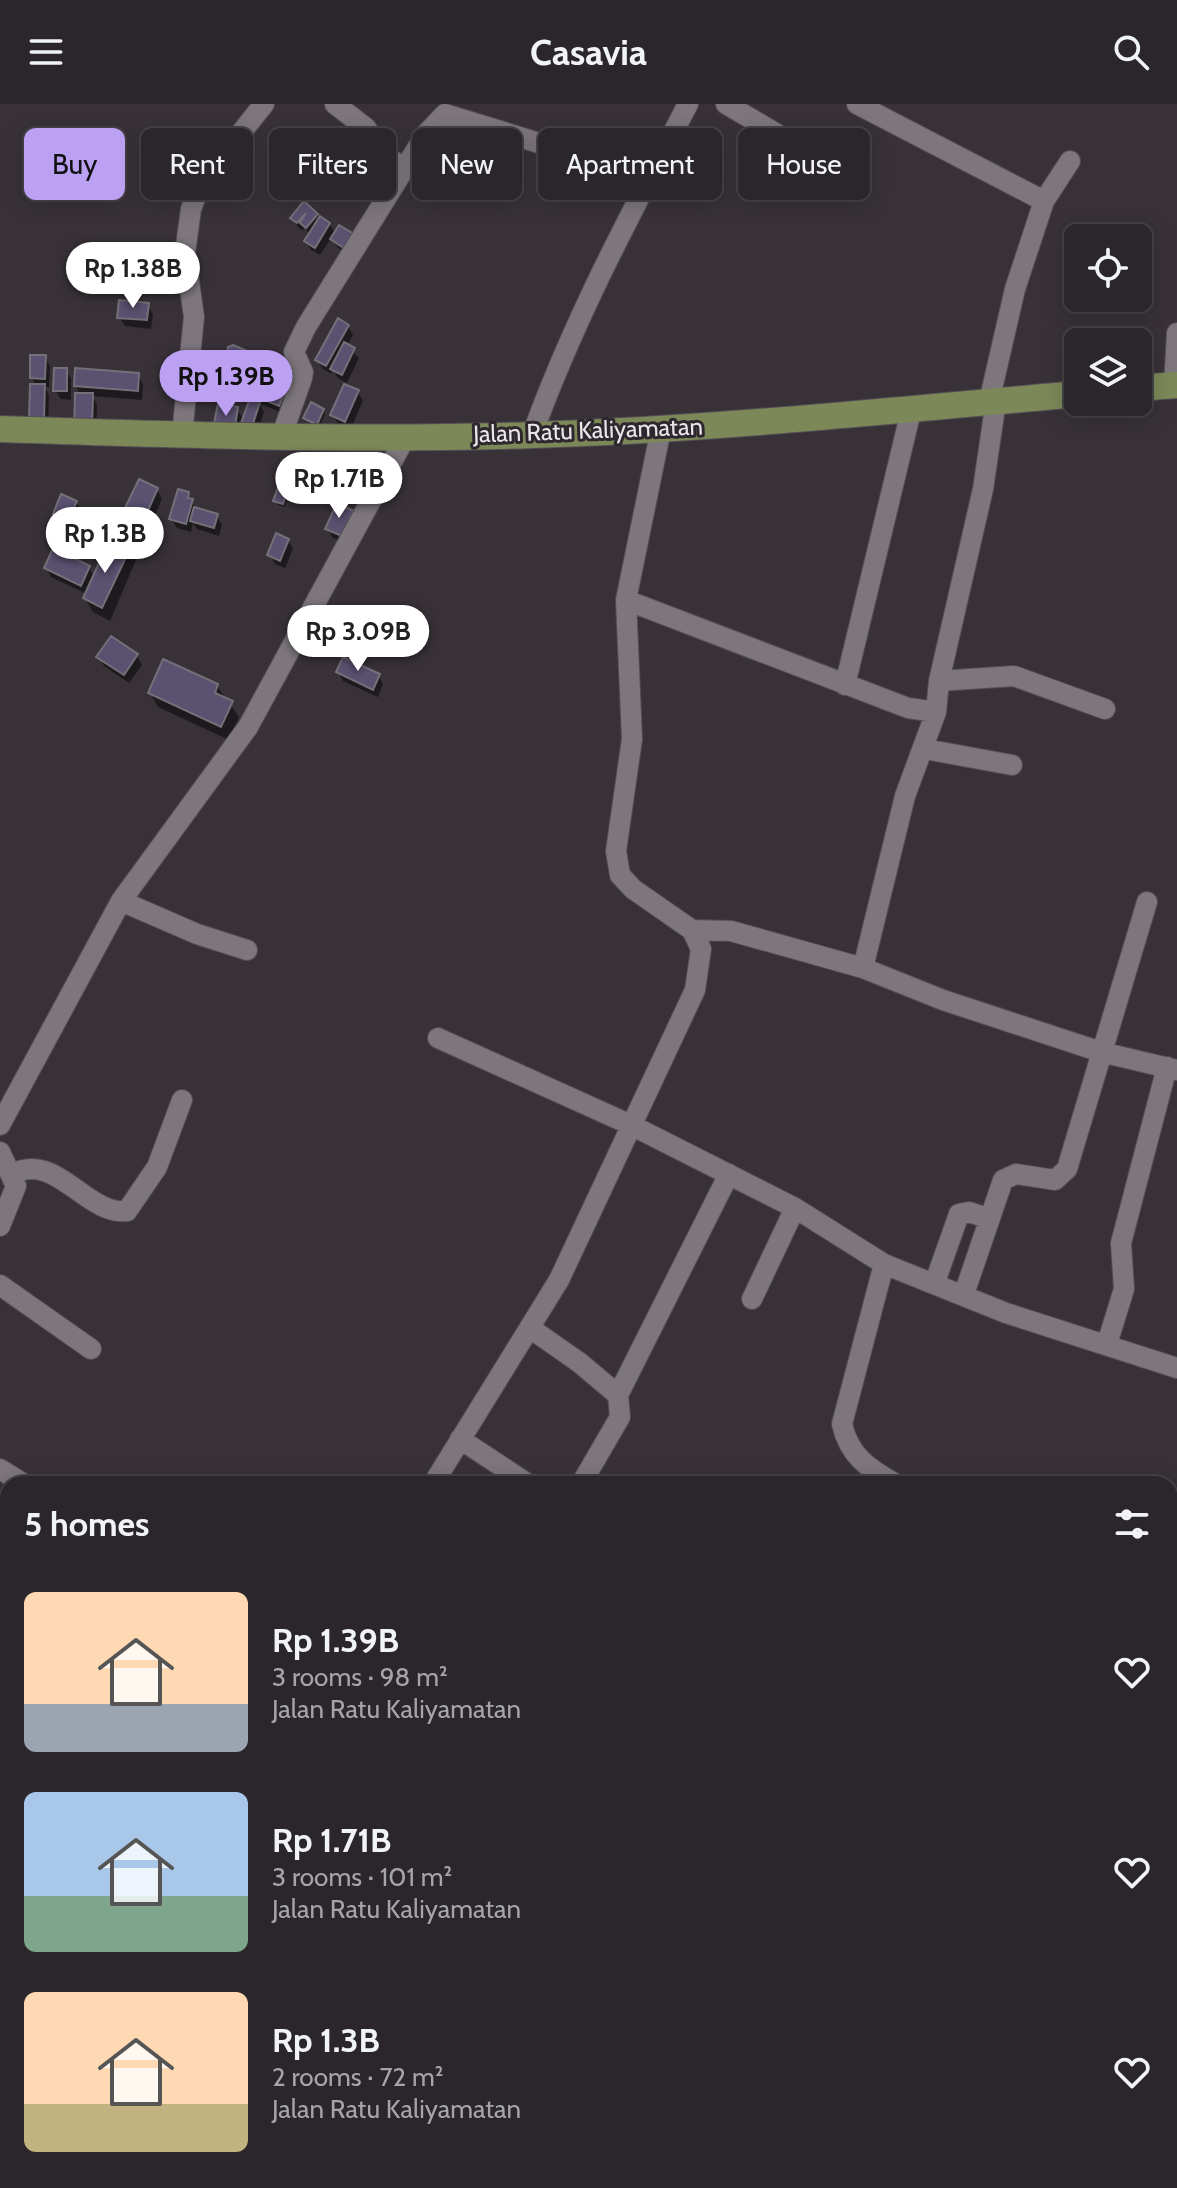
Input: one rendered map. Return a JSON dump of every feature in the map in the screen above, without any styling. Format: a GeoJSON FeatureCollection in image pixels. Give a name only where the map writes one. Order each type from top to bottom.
{"type":"FeatureCollection","features":[{"type":"Feature","properties":{"kind":"main road"},"geometry":{"type":"LineString","coordinates":[[1152,387],[1175,385]]}},
{"type":"Feature","properties":{"kind":"main road","name":"Jalan Ratu Kaliyamatan"},"geometry":{"type":"LineString","coordinates":[[0,429],[182,435],[532,435],[911,411],[1064,395]]}},
{"type":"Feature","properties":{"kind":"street"},"geometry":{"type":"LineString","coordinates":[[182,435],[194,317],[185,253],[191,209],[201,183],[264,104]]}},
{"type":"Feature","properties":{"kind":"street"},"geometry":{"type":"LineString","coordinates":[[335,104],[366,128],[382,153],[405,169]]}},
{"type":"Feature","properties":{"kind":"street"},"geometry":{"type":"LineString","coordinates":[[675,128],[688,104]]}},
{"type":"Feature","properties":{"kind":"street"},"geometry":{"type":"LineString","coordinates":[[726,104],[767,128]]}},
{"type":"Feature","properties":{"kind":"street"},"geometry":{"type":"LineString","coordinates":[[857,104],[1044,201]]}},
{"type":"Feature","properties":{"kind":"street"},"geometry":{"type":"LineString","coordinates":[[282,435],[303,372],[294,352],[306,327],[426,134],[445,114],[538,143]]}},
{"type":"Feature","properties":{"kind":"street"},"geometry":{"type":"LineString","coordinates":[[863,968],[905,796],[925,749],[936,712],[939,681],[983,489],[993,402],[1015,289],[1044,201],[1070,161]]}},
{"type":"Feature","properties":{"kind":"street"},"geometry":{"type":"LineString","coordinates":[[532,435],[594,281],[637,200]]}},
{"type":"Feature","properties":{"kind":"street"},"geometry":{"type":"LineString","coordinates":[[1175,385],[1177,333]]}},
{"type":"Feature","properties":{"kind":"street"},"geometry":{"type":"LineString","coordinates":[[845,685],[911,411]]}},
{"type":"Feature","properties":{"kind":"street"},"geometry":{"type":"LineString","coordinates":[[438,1476],[559,1280],[695,990],[701,949],[692,930],[633,889],[620,875],[617,864],[632,739],[626,600],[661,429]]}},
{"type":"Feature","properties":{"kind":"street"},"geometry":{"type":"LineString","coordinates":[[0,1125],[121,901],[248,727],[406,436]]}},
{"type":"Feature","properties":{"kind":"street"},"geometry":{"type":"LineString","coordinates":[[626,600],[908,708],[936,712]]}},
{"type":"Feature","properties":{"kind":"street"},"geometry":{"type":"LineString","coordinates":[[939,681],[1014,676],[1105,709]]}},
{"type":"Feature","properties":{"kind":"street"},"geometry":{"type":"LineString","coordinates":[[925,749],[1012,765]]}},
{"type":"Feature","properties":{"kind":"street"},"geometry":{"type":"LineString","coordinates":[[121,901],[197,934],[247,950]]}},
{"type":"Feature","properties":{"kind":"street"},"geometry":{"type":"LineString","coordinates":[[964,1294],[998,1187],[1009,1176],[1046,1181],[1062,1177],[1075,1145],[1147,902]]}},
{"type":"Feature","properties":{"kind":"street"},"geometry":{"type":"LineString","coordinates":[[692,930],[731,931],[863,968],[943,1000],[1101,1052],[1172,1068],[1121,1243],[1124,1289],[1107,1344]]}},
{"type":"Feature","properties":{"kind":"street"},"geometry":{"type":"LineString","coordinates":[[438,1038],[631,1125],[729,1174],[795,1208],[884,1264],[1006,1313],[1177,1368]]}},
{"type":"Feature","properties":{"kind":"street"},"geometry":{"type":"LineString","coordinates":[[11,1175],[33,1168],[67,1181],[109,1210],[127,1211],[157,1167],[182,1100]]}},
{"type":"Feature","properties":{"kind":"street"},"geometry":{"type":"LineString","coordinates":[[0,1152],[16,1186],[0,1226]]}},
{"type":"Feature","properties":{"kind":"street"},"geometry":{"type":"LineString","coordinates":[[618,1395],[729,1174]]}},
{"type":"Feature","properties":{"kind":"street"},"geometry":{"type":"LineString","coordinates":[[752,1299],[795,1208]]}},
{"type":"Feature","properties":{"kind":"street"},"geometry":{"type":"LineString","coordinates":[[935,1282],[959,1214],[969,1212],[987,1218]]}},
{"type":"Feature","properties":{"kind":"street"},"geometry":{"type":"LineString","coordinates":[[881,1476],[866,1468],[846,1440],[842,1424],[884,1264]]}},
{"type":"Feature","properties":{"kind":"street"},"geometry":{"type":"LineString","coordinates":[[0,1285],[91,1349]]}},
{"type":"Feature","properties":{"kind":"street"},"geometry":{"type":"LineString","coordinates":[[530,1328],[580,1363],[618,1395],[622,1407],[620,1417],[586,1476]]}},
{"type":"Feature","properties":{"kind":"street"},"geometry":{"type":"LineString","coordinates":[[460,1439],[516,1476]]}},
{"type":"Feature","properties":{"kind":"building"},"geometry":{"type":"Polygon","coordinates":[[[304,201],[318,214],[306,228],[300,223],[306,213],[297,223],[290,218],[304,201]]]}},
{"type":"Feature","properties":{"kind":"building"},"geometry":{"type":"Polygon","coordinates":[[[320,216],[330,223],[315,248],[304,241],[320,216]]]}},
{"type":"Feature","properties":{"kind":"building"},"geometry":{"type":"Polygon","coordinates":[[[339,225],[359,237],[350,252],[330,239],[339,225]]]}},
{"type":"Feature","properties":{"kind":"building"},"geometry":{"type":"Polygon","coordinates":[[[138,267],[151,269],[149,282],[137,280],[138,267]]]}},
{"type":"Feature","properties":{"kind":"building"},"geometry":{"type":"Polygon","coordinates":[[[119,300],[149,303],[147,320],[117,318],[119,300]]]}},
{"type":"Feature","properties":{"kind":"building"},"geometry":{"type":"Polygon","coordinates":[[[338,318],[349,325],[326,366],[315,360],[338,318]]]}},
{"type":"Feature","properties":{"kind":"building"},"geometry":{"type":"Polygon","coordinates":[[[344,342],[355,348],[342,375],[330,369],[344,342]]]}},
{"type":"Feature","properties":{"kind":"building"},"geometry":{"type":"Polygon","coordinates":[[[233,345],[257,355],[249,373],[226,363],[228,347],[233,345]]]}},
{"type":"Feature","properties":{"kind":"building"},"geometry":{"type":"Polygon","coordinates":[[[30,355],[46,355],[45,379],[30,378],[30,355]]]}},
{"type":"Feature","properties":{"kind":"building"},"geometry":{"type":"Polygon","coordinates":[[[215,362],[252,380],[247,391],[210,372],[215,362]]]}},
{"type":"Feature","properties":{"kind":"building"},"geometry":{"type":"Polygon","coordinates":[[[54,368],[67,368],[67,391],[53,391],[54,368]]]}},
{"type":"Feature","properties":{"kind":"building"},"geometry":{"type":"Polygon","coordinates":[[[75,368],[139,373],[138,391],[74,386],[75,368]]]}},
{"type":"Feature","properties":{"kind":"building"},"geometry":{"type":"Polygon","coordinates":[[[263,379],[286,389],[279,406],[255,396],[263,379]]]}},
{"type":"Feature","properties":{"kind":"building"},"geometry":{"type":"Polygon","coordinates":[[[30,384],[45,384],[44,419],[29,419],[30,384]]]}},
{"type":"Feature","properties":{"kind":"building"},"geometry":{"type":"Polygon","coordinates":[[[344,384],[359,390],[345,422],[330,415],[344,384]]]}},
{"type":"Feature","properties":{"kind":"building"},"geometry":{"type":"Polygon","coordinates":[[[75,393],[93,393],[92,431],[74,431],[75,393]]]}},
{"type":"Feature","properties":{"kind":"building"},"geometry":{"type":"Polygon","coordinates":[[[250,398],[260,402],[250,433],[239,429],[250,398]]]}},
{"type":"Feature","properties":{"kind":"building"},"geometry":{"type":"Polygon","coordinates":[[[311,402],[324,409],[317,425],[303,418],[311,402]]]}},
{"type":"Feature","properties":{"kind":"building"},"geometry":{"type":"Polygon","coordinates":[[[218,403],[238,407],[234,433],[213,429],[218,403]]]}},
{"type":"Feature","properties":{"kind":"building"},"geometry":{"type":"Polygon","coordinates":[[[343,471],[370,482],[363,500],[335,488],[343,471]]]}},
{"type":"Feature","properties":{"kind":"building"},"geometry":{"type":"Polygon","coordinates":[[[139,479],[158,488],[143,522],[123,512],[139,479]]]}},
{"type":"Feature","properties":{"kind":"building"},"geometry":{"type":"Polygon","coordinates":[[[281,479],[290,482],[283,504],[273,501],[281,479]]]}},
{"type":"Feature","properties":{"kind":"building"},"geometry":{"type":"Polygon","coordinates":[[[178,489],[189,492],[188,498],[193,499],[186,524],[169,519],[178,489]]]}},
{"type":"Feature","properties":{"kind":"building"},"geometry":{"type":"Polygon","coordinates":[[[61,494],[77,501],[68,521],[53,514],[61,494]]]}},
{"type":"Feature","properties":{"kind":"building"},"geometry":{"type":"Polygon","coordinates":[[[337,503],[354,511],[342,536],[325,529],[337,503]]]}},
{"type":"Feature","properties":{"kind":"building"},"geometry":{"type":"Polygon","coordinates":[[[194,507],[218,514],[214,528],[190,521],[194,507]]]}},
{"type":"Feature","properties":{"kind":"building"},"geometry":{"type":"Polygon","coordinates":[[[123,512],[143,522],[128,553],[108,543],[123,512]]]}},
{"type":"Feature","properties":{"kind":"building"},"geometry":{"type":"Polygon","coordinates":[[[276,533],[289,539],[280,561],[267,555],[276,533]]]}},
{"type":"Feature","properties":{"kind":"building"},"geometry":{"type":"Polygon","coordinates":[[[108,543],[128,553],[102,608],[83,598],[108,543]]]}},
{"type":"Feature","properties":{"kind":"building"},"geometry":{"type":"Polygon","coordinates":[[[53,548],[90,566],[81,586],[44,568],[53,548]]]}},
{"type":"Feature","properties":{"kind":"building"},"geometry":{"type":"Polygon","coordinates":[[[111,636],[138,654],[124,675],[96,657],[111,636]]]}},
{"type":"Feature","properties":{"kind":"building"},"geometry":{"type":"Polygon","coordinates":[[[343,657],[380,674],[373,690],[336,672],[343,657]]]}},
{"type":"Feature","properties":{"kind":"building"},"geometry":{"type":"Polygon","coordinates":[[[163,659],[218,684],[215,693],[233,701],[221,727],[148,693],[163,659]]]}}]}
